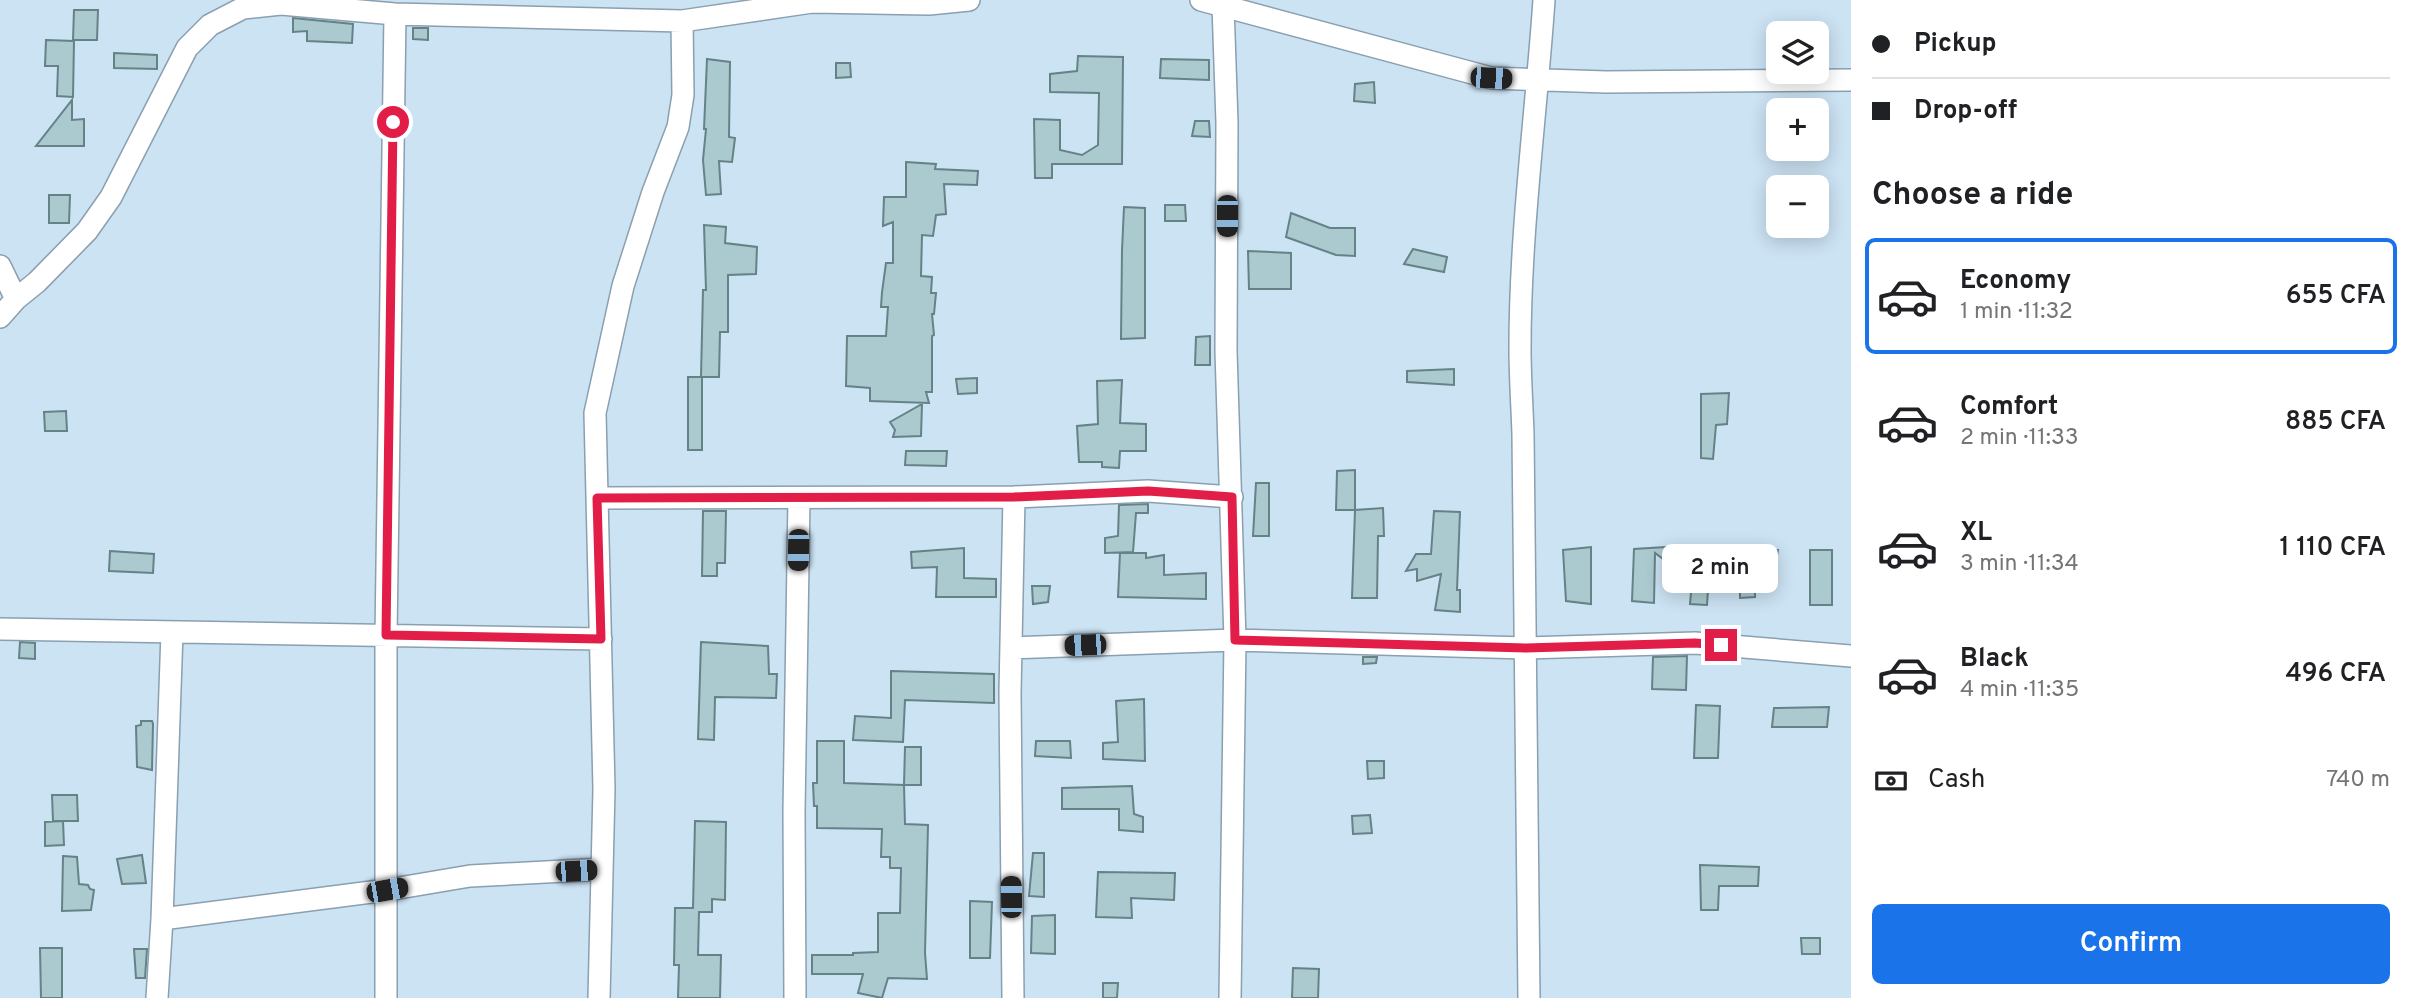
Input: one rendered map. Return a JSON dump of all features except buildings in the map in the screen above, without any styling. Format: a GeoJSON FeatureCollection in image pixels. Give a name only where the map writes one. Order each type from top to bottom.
{"type":"FeatureCollection","features":[{"type":"Feature","properties":{"kind":"street"},"geometry":{"type":"LineString","coordinates":[[0,317],[87,231],[111,197],[187,48],[210,25],[243,8],[281,4],[395,14],[682,21],[812,2],[929,4],[969,0]]}},
{"type":"Feature","properties":{"kind":"street"},"geometry":{"type":"LineString","coordinates":[[1201,0],[1491,78],[1538,81],[1851,80]]}},
{"type":"Feature","properties":{"kind":"street"},"geometry":{"type":"LineString","coordinates":[[1529,998],[1520,348],[1527,193],[1544,0]]}},
{"type":"Feature","properties":{"kind":"street"},"geometry":{"type":"LineString","coordinates":[[1223,5],[1227,123],[1226,351],[1235,640],[1230,998]]}},
{"type":"Feature","properties":{"kind":"street"},"geometry":{"type":"LineString","coordinates":[[386,998],[386,635],[395,14]]}},
{"type":"Feature","properties":{"kind":"street"},"geometry":{"type":"LineString","coordinates":[[600,998],[604,789],[594,413],[624,286],[653,192],[678,127],[682,95],[682,21]]}},
{"type":"Feature","properties":{"kind":"street"},"geometry":{"type":"LineString","coordinates":[[0,266],[16,299]]}},
{"type":"Feature","properties":{"kind":"street"},"geometry":{"type":"LineString","coordinates":[[597,498],[1014,497],[1148,491],[1232,497]]}},
{"type":"Feature","properties":{"kind":"street"},"geometry":{"type":"LineString","coordinates":[[1013,998],[1011,648],[1014,497]]}},
{"type":"Feature","properties":{"kind":"street"},"geometry":{"type":"LineString","coordinates":[[795,998],[794,812],[799,498]]}},
{"type":"Feature","properties":{"kind":"street"},"geometry":{"type":"LineString","coordinates":[[0,629],[601,639]]}},
{"type":"Feature","properties":{"kind":"street"},"geometry":{"type":"LineString","coordinates":[[157,998],[173,632]]}},
{"type":"Feature","properties":{"kind":"street"},"geometry":{"type":"LineString","coordinates":[[1011,648],[1235,640],[1526,648],[1695,643],[1851,656]]}},
{"type":"Feature","properties":{"kind":"street"},"geometry":{"type":"LineString","coordinates":[[162,919],[387,890],[470,876],[602,869]]}},
{"type":"Feature","properties":{"kind":"route"},"geometry":{"type":"LineString","coordinates":[[393,122],[386,635],[601,639],[597,498],[1014,497],[1148,491],[1232,497],[1235,640],[1526,648],[1695,643],[1721,645]]}}]}
